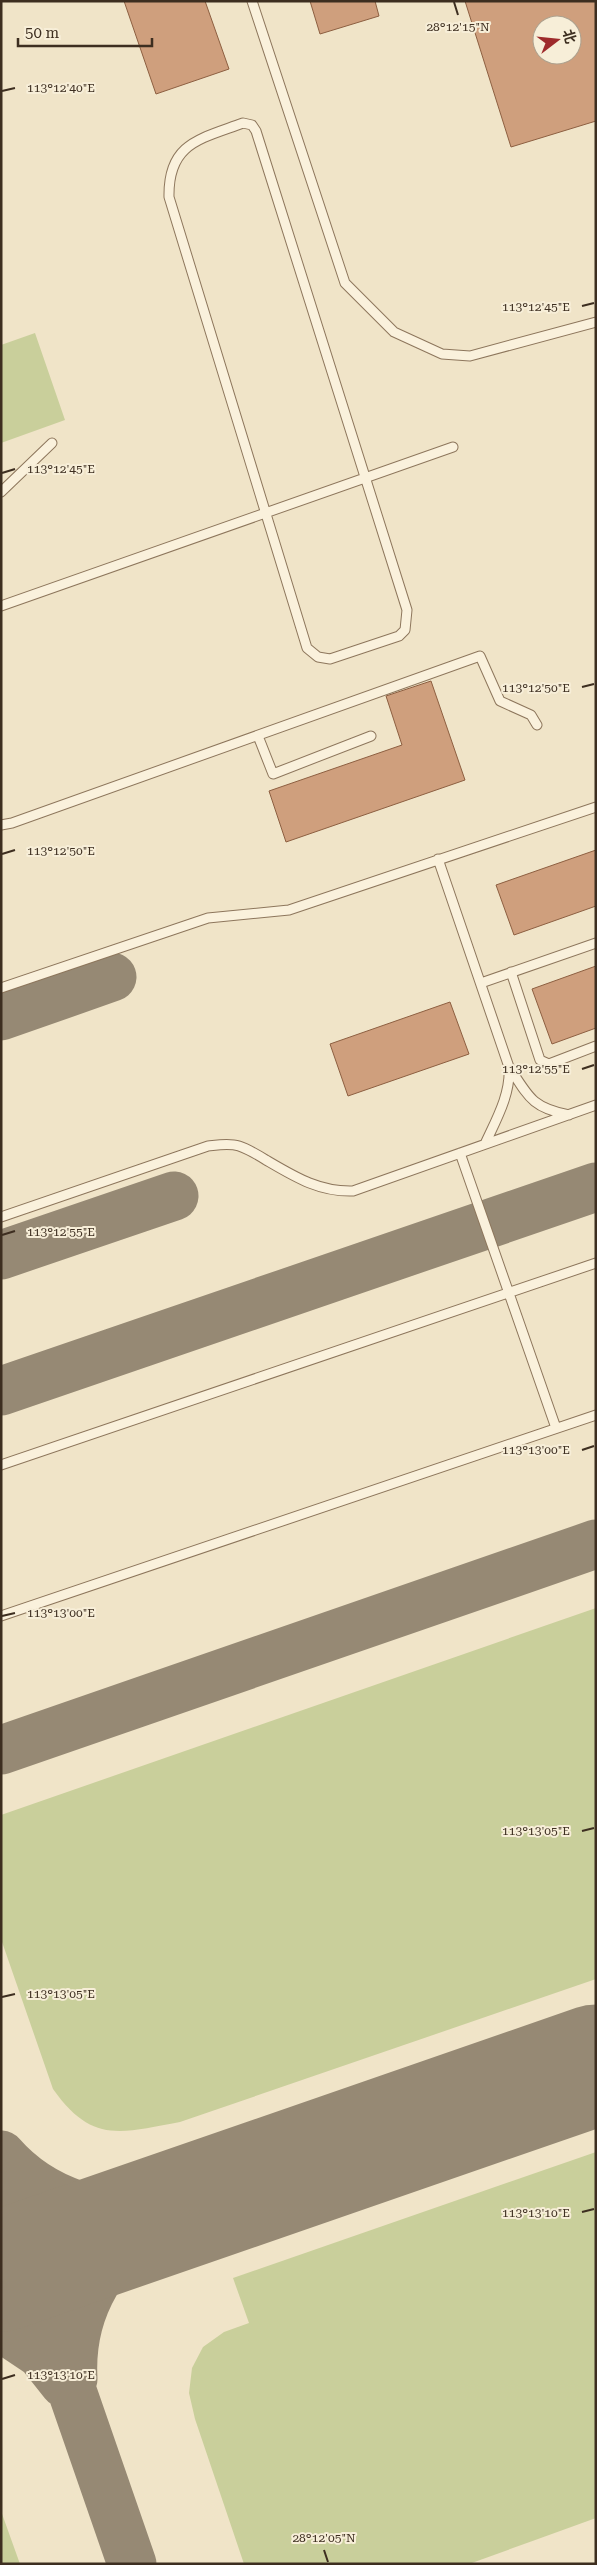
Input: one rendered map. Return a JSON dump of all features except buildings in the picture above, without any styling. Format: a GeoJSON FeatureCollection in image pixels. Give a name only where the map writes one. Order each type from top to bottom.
{"type":"FeatureCollection","features":[{"type":"Feature","properties":{"kind":"lane"},"geometry":{"type":"LineString","coordinates":[[252,1],[346,283],[394,332],[442,354],[470,356],[596,322]]}},
{"type":"Feature","properties":{"kind":"lane"},"geometry":{"type":"LineString","coordinates":[[243,123],[252,125],[256,131],[365,478],[407,610],[405,630],[399,636],[330,659],[318,657],[307,648],[169,197],[169,178],[182,150],[195,141],[243,123]]}},
{"type":"Feature","properties":{"kind":"lane"},"geometry":{"type":"LineString","coordinates":[[1,492],[52,443]]}},
{"type":"Feature","properties":{"kind":"lane"},"geometry":{"type":"LineString","coordinates":[[1,606],[453,447]]}},
{"type":"Feature","properties":{"kind":"lane"},"geometry":{"type":"LineString","coordinates":[[1,824],[12,823],[480,656],[500,701],[531,715],[537,725]]}},
{"type":"Feature","properties":{"kind":"lane"},"geometry":{"type":"LineString","coordinates":[[258,736],[273,774],[371,736]]}},
{"type":"Feature","properties":{"kind":"lane"},"geometry":{"type":"LineString","coordinates":[[1,988],[208,918],[289,910],[596,807]]}},
{"type":"Feature","properties":{"kind":"lane"},"geometry":{"type":"LineString","coordinates":[[438,859],[510,1067],[535,1104],[550,1111],[569,1115]]}},
{"type":"Feature","properties":{"kind":"lane"},"geometry":{"type":"LineString","coordinates":[[481,983],[596,943]]}},
{"type":"Feature","properties":{"kind":"lane"},"geometry":{"type":"LineString","coordinates":[[511,972],[540,1060],[549,1064],[596,1046]]}},
{"type":"Feature","properties":{"kind":"lane"},"geometry":{"type":"LineString","coordinates":[[485,1144],[506,1095],[510,1079],[510,1067]]}},
{"type":"Feature","properties":{"kind":"lane"},"geometry":{"type":"LineString","coordinates":[[1,1217],[208,1146],[239,1146],[301,1180],[336,1192],[353,1191],[596,1105]]}},
{"type":"Feature","properties":{"kind":"lane"},"geometry":{"type":"LineString","coordinates":[[460,1153],[556,1428]]}},
{"type":"Feature","properties":{"kind":"lane"},"geometry":{"type":"LineString","coordinates":[[1,1465],[596,1262]]}},
{"type":"Feature","properties":{"kind":"lane"},"geometry":{"type":"LineString","coordinates":[[1,1616],[596,1415]]}},
{"type":"Feature","properties":{"kind":"green space"},"geometry":{"type":"Polygon","coordinates":[[[35,333],[65,420],[1,443],[1,345],[35,333]]]}},
{"type":"Feature","properties":{"kind":"green space"},"geometry":{"type":"Polygon","coordinates":[[[596,1608],[596,1979],[180,2122],[124,2131],[109,2130],[95,2127],[81,2119],[67,2107],[53,2089],[1,1939],[1,1815],[596,1608]]]}},
{"type":"Feature","properties":{"kind":"green space"},"geometry":{"type":"Polygon","coordinates":[[[596,2152],[596,2518],[469,2564],[244,2564],[195,2419],[189,2393],[192,2368],[203,2347],[224,2332],[249,2323],[233,2278],[596,2152]]]}},
{"type":"Feature","properties":{"kind":"green space"},"geometry":{"type":"Polygon","coordinates":[[[1,2511],[20,2564],[1,2564],[1,2511]]]}},
{"type":"Feature","properties":{"kind":"taxiway"},"geometry":{"type":"LineString","coordinates":[[1,1016],[112,977]]}},
{"type":"Feature","properties":{"kind":"taxiway"},"geometry":{"type":"LineString","coordinates":[[1,1391],[596,1187]]}},
{"type":"Feature","properties":{"kind":"taxiway"},"geometry":{"type":"LineString","coordinates":[[1,1255],[174,1196]]}},
{"type":"Feature","properties":{"kind":"taxiway"},"geometry":{"type":"LineString","coordinates":[[1,1750],[596,1544]]}},
{"type":"Feature","properties":{"kind":"taxiway"},"geometry":{"type":"LineString","coordinates":[[1,2155],[18,2172],[36,2185],[55,2196],[76,2204],[119,2214],[165,2214]]}},
{"type":"Feature","properties":{"kind":"taxiway"},"geometry":{"type":"LineString","coordinates":[[1,2186],[132,2564]]}},
{"type":"Feature","properties":{"kind":"taxiway"},"geometry":{"type":"LineString","coordinates":[[73,2379],[73,2353],[77,2328],[95,2284],[108,2264],[125,2245],[165,2214]]}},
{"type":"Feature","properties":{"kind":"taxiway"},"geometry":{"type":"LineString","coordinates":[[1,2327],[41,2354],[64,2383]]}},
{"type":"Feature","properties":{"kind":"runway"},"geometry":{"type":"LineString","coordinates":[[1,2271],[596,2065]]}}]}
